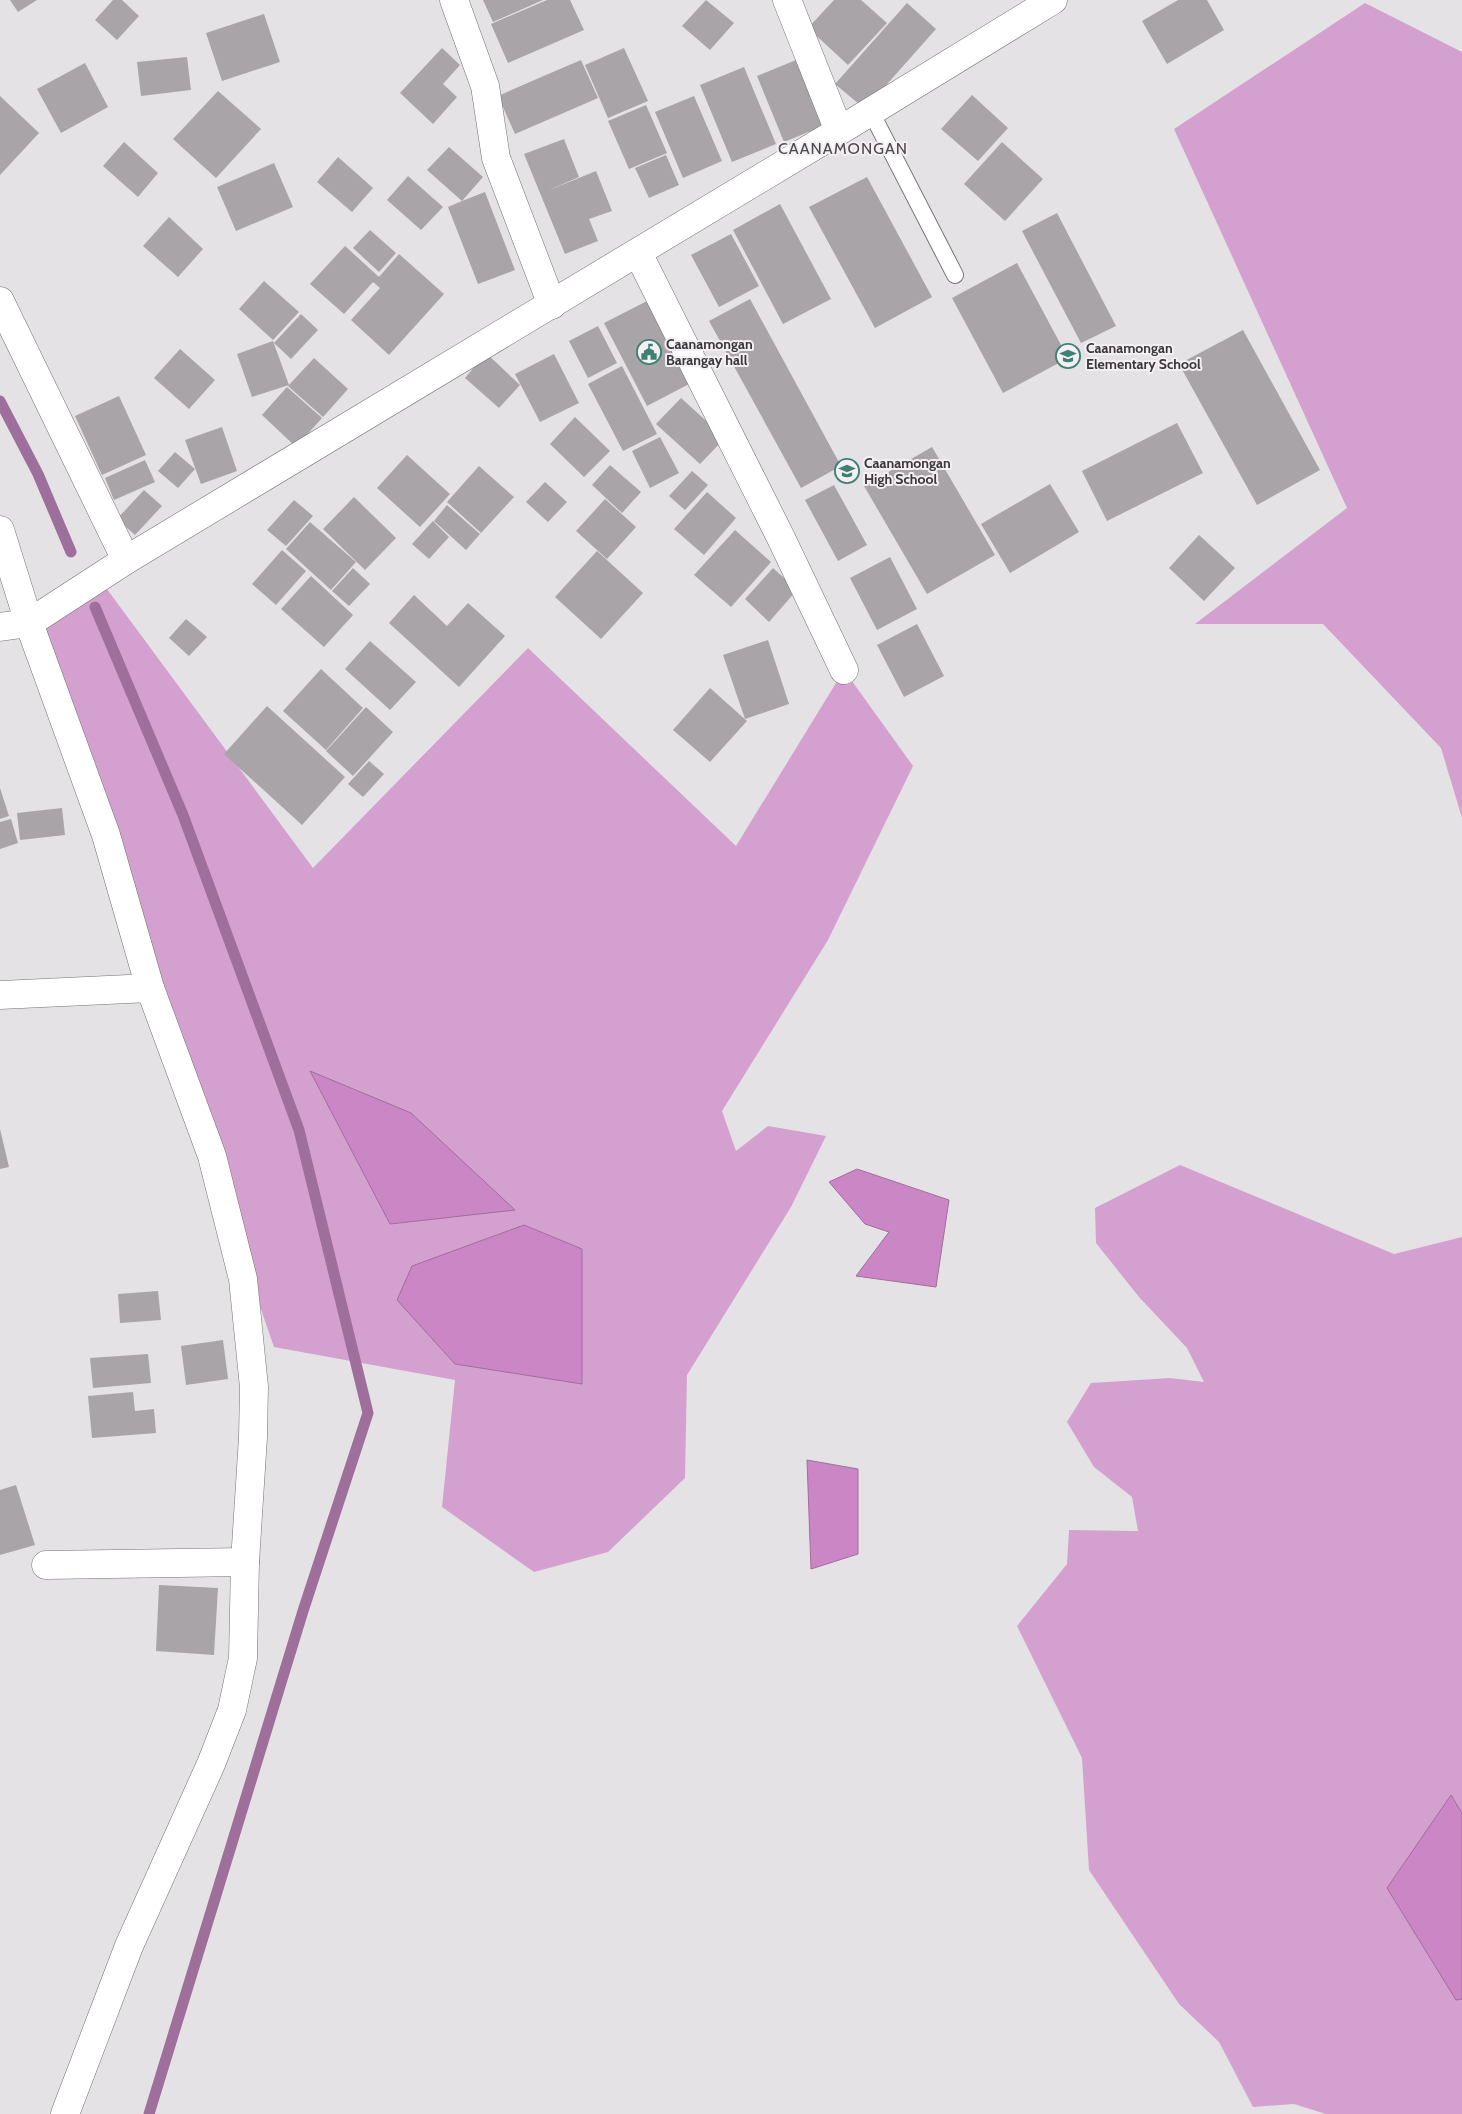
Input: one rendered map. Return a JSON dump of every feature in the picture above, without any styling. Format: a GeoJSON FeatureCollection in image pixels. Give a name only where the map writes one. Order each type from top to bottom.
{"type":"FeatureCollection","features":[{"type":"Feature","properties":{"kind":"street"},"geometry":{"type":"LineString","coordinates":[[454,0],[485,86],[496,158],[552,305]]}},
{"type":"Feature","properties":{"kind":"street"},"geometry":{"type":"LineString","coordinates":[[787,0],[839,131]]}},
{"type":"Feature","properties":{"kind":"street"},"geometry":{"type":"LineString","coordinates":[[0,627],[29,623],[126,560],[638,253],[1052,0]]}},
{"type":"Feature","properties":{"kind":"street"},"geometry":{"type":"LineString","coordinates":[[638,253],[781,538],[844,670]]}},
{"type":"Feature","properties":{"kind":"street"},"geometry":{"type":"LineString","coordinates":[[0,302],[126,560]]}},
{"type":"Feature","properties":{"kind":"street"},"geometry":{"type":"LineString","coordinates":[[0,530],[29,623],[106,835],[150,988],[212,1156],[243,1279],[254,1387],[253,1437],[245,1562],[243,1658],[232,1710],[211,1764],[129,1946],[65,2114]]}},
{"type":"Feature","properties":{"kind":"street"},"geometry":{"type":"LineString","coordinates":[[0,995],[150,988]]}},
{"type":"Feature","properties":{"kind":"street"},"geometry":{"type":"LineString","coordinates":[[46,1565],[245,1562]]}},
{"type":"Feature","properties":{"kind":"lane"},"geometry":{"type":"LineString","coordinates":[[871,112],[955,274]]}},
{"type":"Feature","properties":{"kind":"shaded area"},"geometry":{"type":"Polygon","coordinates":[[[1365,3],[1462,52],[1462,818],[1441,748],[1323,624],[1195,624],[1347,508],[1174,129],[1365,3]]]}},
{"type":"Feature","properties":{"kind":"shaded area"},"geometry":{"type":"Polygon","coordinates":[[[98,577],[313,868],[528,648],[736,846],[844,670],[913,766],[828,940],[722,1111],[736,1151],[768,1126],[826,1136],[791,1207],[687,1375],[685,1478],[608,1552],[534,1572],[442,1507],[455,1380],[274,1347],[150,988],[29,623],[98,577]]]}},
{"type":"Feature","properties":{"kind":"shaded area"},"geometry":{"type":"Polygon","coordinates":[[[310,1071],[411,1113],[515,1210],[390,1224],[310,1071]]]}},
{"type":"Feature","properties":{"kind":"shaded area"},"geometry":{"type":"Polygon","coordinates":[[[1180,1165],[1394,1254],[1462,1237],[1462,2114],[1326,2114],[1294,2104],[1253,2107],[1219,2042],[1179,2004],[1089,1870],[1082,1758],[1017,1626],[1067,1564],[1069,1530],[1138,1531],[1132,1497],[1094,1467],[1067,1422],[1091,1383],[1170,1378],[1204,1382],[1187,1348],[1139,1297],[1096,1243],[1095,1208],[1180,1165]]]}},
{"type":"Feature","properties":{"kind":"shaded area"},"geometry":{"type":"Polygon","coordinates":[[[857,1169],[949,1200],[936,1287],[856,1276],[889,1232],[865,1224],[829,1182],[857,1169]]]}},
{"type":"Feature","properties":{"kind":"shaded area"},"geometry":{"type":"Polygon","coordinates":[[[524,1225],[582,1249],[582,1384],[455,1364],[397,1300],[412,1266],[524,1225]]]}},
{"type":"Feature","properties":{"kind":"shaded area"},"geometry":{"type":"Polygon","coordinates":[[[807,1460],[858,1469],[858,1554],[811,1569],[807,1460]]]}},
{"type":"Feature","properties":{"kind":"shaded area"},"geometry":{"type":"Polygon","coordinates":[[[1451,1795],[1462,1813],[1462,1999],[1456,2000],[1387,1888],[1451,1795]]]}},
{"type":"Feature","properties":{"kind":"building"},"geometry":{"type":"Polygon","coordinates":[[[10,0],[37,0],[18,12],[10,0]]]}},
{"type":"Feature","properties":{"kind":"building"},"geometry":{"type":"Polygon","coordinates":[[[113,0],[122,0],[139,16],[117,40],[95,20],[113,0]]]}},
{"type":"Feature","properties":{"kind":"building"},"geometry":{"type":"Polygon","coordinates":[[[483,0],[543,0],[493,22],[483,0]]]}},
{"type":"Feature","properties":{"kind":"building"},"geometry":{"type":"Polygon","coordinates":[[[547,0],[570,0],[584,30],[508,63],[491,24],[547,0]]]}},
{"type":"Feature","properties":{"kind":"building"},"geometry":{"type":"Polygon","coordinates":[[[706,0],[734,23],[710,50],[682,26],[706,0]]]}},
{"type":"Feature","properties":{"kind":"building"},"geometry":{"type":"Polygon","coordinates":[[[834,0],[861,0],[887,23],[848,65],[808,28],[834,0]]]}},
{"type":"Feature","properties":{"kind":"building"},"geometry":{"type":"Polygon","coordinates":[[[1178,0],[1207,0],[1224,30],[1167,64],[1142,21],[1178,0]]]}},
{"type":"Feature","properties":{"kind":"building"},"geometry":{"type":"Polygon","coordinates":[[[907,3],[936,29],[865,109],[835,84],[907,3]]]}},
{"type":"Feature","properties":{"kind":"building"},"geometry":{"type":"Polygon","coordinates":[[[264,14],[280,62],[222,81],[206,33],[264,14]]]}},
{"type":"Feature","properties":{"kind":"building"},"geometry":{"type":"Polygon","coordinates":[[[442,48],[460,65],[443,84],[457,97],[433,124],[400,93],[442,48]]]}},
{"type":"Feature","properties":{"kind":"building"},"geometry":{"type":"Polygon","coordinates":[[[624,48],[648,101],[608,118],[585,65],[624,48]]]}},
{"type":"Feature","properties":{"kind":"building"},"geometry":{"type":"Polygon","coordinates":[[[187,57],[191,90],[141,96],[137,62],[187,57]]]}},
{"type":"Feature","properties":{"kind":"building"},"geometry":{"type":"Polygon","coordinates":[[[581,60],[598,98],[515,134],[498,96],[581,60]]]}},
{"type":"Feature","properties":{"kind":"building"},"geometry":{"type":"Polygon","coordinates":[[[796,60],[823,126],[784,142],[757,76],[796,60]]]}},
{"type":"Feature","properties":{"kind":"building"},"geometry":{"type":"Polygon","coordinates":[[[85,63],[108,107],[61,133],[37,89],[85,63]]]}},
{"type":"Feature","properties":{"kind":"building"},"geometry":{"type":"Polygon","coordinates":[[[744,67],[776,144],[732,162],[700,85],[744,67]]]}},
{"type":"Feature","properties":{"kind":"building"},"geometry":{"type":"Polygon","coordinates":[[[218,91],[261,129],[216,178],[173,139],[218,91]]]}},
{"type":"Feature","properties":{"kind":"building"},"geometry":{"type":"Polygon","coordinates":[[[972,95],[1008,128],[978,161],[941,129],[972,95]]]}},
{"type":"Feature","properties":{"kind":"building"},"geometry":{"type":"Polygon","coordinates":[[[0,96],[39,133],[0,175],[0,96]]]}},
{"type":"Feature","properties":{"kind":"building"},"geometry":{"type":"Polygon","coordinates":[[[694,96],[722,161],[683,178],[655,112],[694,96]]]}},
{"type":"Feature","properties":{"kind":"building"},"geometry":{"type":"Polygon","coordinates":[[[646,105],[667,153],[629,169],[608,121],[646,105]]]}},
{"type":"Feature","properties":{"kind":"building"},"geometry":{"type":"Polygon","coordinates":[[[564,139],[579,177],[547,191],[596,171],[612,211],[589,219],[598,241],[565,254],[524,154],[564,139]]]}},
{"type":"Feature","properties":{"kind":"building"},"geometry":{"type":"Polygon","coordinates":[[[124,142],[158,173],[138,197],[103,166],[124,142]]]}},
{"type":"Feature","properties":{"kind":"building"},"geometry":{"type":"Polygon","coordinates":[[[1002,142],[1043,179],[1005,221],[964,184],[1002,142]]]}},
{"type":"Feature","properties":{"kind":"building"},"geometry":{"type":"Polygon","coordinates":[[[449,147],[483,177],[462,201],[427,170],[449,147]]]}},
{"type":"Feature","properties":{"kind":"building"},"geometry":{"type":"Polygon","coordinates":[[[666,155],[679,185],[649,198],[635,168],[666,155]]]}},
{"type":"Feature","properties":{"kind":"building"},"geometry":{"type":"Polygon","coordinates":[[[338,157],[373,188],[352,212],[317,182],[338,157]]]}},
{"type":"Feature","properties":{"kind":"building"},"geometry":{"type":"Polygon","coordinates":[[[274,163],[293,207],[236,231],[217,187],[274,163]]]}},
{"type":"Feature","properties":{"kind":"building"},"geometry":{"type":"Polygon","coordinates":[[[408,176],[443,207],[421,230],[387,200],[408,176]]]}},
{"type":"Feature","properties":{"kind":"building"},"geometry":{"type":"Polygon","coordinates":[[[867,177],[932,297],[875,328],[809,207],[867,177]]]}},
{"type":"Feature","properties":{"kind":"building"},"geometry":{"type":"Polygon","coordinates":[[[485,192],[515,270],[478,284],[448,207],[485,192]]]}},
{"type":"Feature","properties":{"kind":"building"},"geometry":{"type":"Polygon","coordinates":[[[780,204],[831,299],[783,324],[733,230],[780,204]]]}},
{"type":"Feature","properties":{"kind":"building"},"geometry":{"type":"Polygon","coordinates":[[[1057,213],[1116,326],[1081,343],[1022,231],[1057,213]]]}},
{"type":"Feature","properties":{"kind":"building"},"geometry":{"type":"Polygon","coordinates":[[[169,217],[203,249],[178,277],[143,246],[169,217]]]}},
{"type":"Feature","properties":{"kind":"building"},"geometry":{"type":"Polygon","coordinates":[[[370,230],[396,253],[379,272],[353,248],[370,230]]]}},
{"type":"Feature","properties":{"kind":"building"},"geometry":{"type":"Polygon","coordinates":[[[731,234],[759,286],[719,307],[691,255],[731,234]]]}},
{"type":"Feature","properties":{"kind":"building"},"geometry":{"type":"Polygon","coordinates":[[[345,246],[379,277],[399,254],[444,294],[389,355],[351,320],[380,288],[373,282],[344,314],[310,284],[345,246]]]}},
{"type":"Feature","properties":{"kind":"building"},"geometry":{"type":"Polygon","coordinates":[[[1017,263],[1068,358],[1003,393],[952,298],[1017,263]]]}},
{"type":"Feature","properties":{"kind":"building"},"geometry":{"type":"Polygon","coordinates":[[[264,281],[299,312],[273,340],[239,309],[264,281]]]}},
{"type":"Feature","properties":{"kind":"building","name":"Caanamongan Barangay hall"},"geometry":{"type":"Polygon","coordinates":[[[651,299],[693,382],[647,406],[604,323],[651,299]]]}},
{"type":"Feature","properties":{"kind":"building"},"geometry":{"type":"Polygon","coordinates":[[[750,299],[841,466],[801,488],[709,321],[750,299]]]}},
{"type":"Feature","properties":{"kind":"building"},"geometry":{"type":"Polygon","coordinates":[[[301,314],[318,330],[291,359],[274,343],[301,314]]]}},
{"type":"Feature","properties":{"kind":"building"},"geometry":{"type":"Polygon","coordinates":[[[598,326],[617,363],[588,378],[569,341],[598,326]]]}},
{"type":"Feature","properties":{"kind":"building"},"geometry":{"type":"Polygon","coordinates":[[[1243,330],[1320,470],[1257,505],[1179,364],[1243,330]]]}},
{"type":"Feature","properties":{"kind":"building"},"geometry":{"type":"Polygon","coordinates":[[[273,341],[289,385],[252,397],[237,354],[273,341]]]}},
{"type":"Feature","properties":{"kind":"building"},"geometry":{"type":"Polygon","coordinates":[[[180,349],[215,380],[189,409],[154,378],[180,349]]]}},
{"type":"Feature","properties":{"kind":"building"},"geometry":{"type":"Polygon","coordinates":[[[486,353],[520,385],[499,408],[465,378],[486,353]]]}},
{"type":"Feature","properties":{"kind":"building"},"geometry":{"type":"Polygon","coordinates":[[[554,354],[579,403],[540,422],[515,374],[554,354]]]}},
{"type":"Feature","properties":{"kind":"building"},"geometry":{"type":"Polygon","coordinates":[[[314,358],[348,389],[323,417],[288,386],[314,358]]]}},
{"type":"Feature","properties":{"kind":"building"},"geometry":{"type":"Polygon","coordinates":[[[622,366],[657,434],[623,451],[588,384],[622,366]]]}},
{"type":"Feature","properties":{"kind":"building"},"geometry":{"type":"Polygon","coordinates":[[[287,387],[322,418],[296,447],[262,415],[287,387]]]}},
{"type":"Feature","properties":{"kind":"building"},"geometry":{"type":"Polygon","coordinates":[[[119,396],[146,455],[102,475],[75,416],[119,396]]]}},
{"type":"Feature","properties":{"kind":"building"},"geometry":{"type":"Polygon","coordinates":[[[681,398],[725,438],[700,464],[656,424],[681,398]]]}},
{"type":"Feature","properties":{"kind":"building"},"geometry":{"type":"Polygon","coordinates":[[[575,417],[610,451],[584,477],[550,444],[575,417]]]}},
{"type":"Feature","properties":{"kind":"building"},"geometry":{"type":"Polygon","coordinates":[[[1177,423],[1203,473],[1107,521],[1082,471],[1177,423]]]}},
{"type":"Feature","properties":{"kind":"building"},"geometry":{"type":"Polygon","coordinates":[[[222,427],[237,471],[201,484],[185,440],[222,427]]]}},
{"type":"Feature","properties":{"kind":"building"},"geometry":{"type":"Polygon","coordinates":[[[660,437],[679,473],[650,488],[632,451],[660,437]]]}},
{"type":"Feature","properties":{"kind":"building"},"geometry":{"type":"Polygon","coordinates":[[[932,447],[995,555],[927,594],[864,486],[932,447]]]}},
{"type":"Feature","properties":{"kind":"building"},"geometry":{"type":"Polygon","coordinates":[[[175,452],[195,469],[178,488],[158,471],[175,452]]]}},
{"type":"Feature","properties":{"kind":"building"},"geometry":{"type":"Polygon","coordinates":[[[407,455],[450,494],[420,527],[377,488],[407,455]]]}},
{"type":"Feature","properties":{"kind":"building"},"geometry":{"type":"Polygon","coordinates":[[[145,460],[155,482],[114,500],[105,478],[145,460]]]}},
{"type":"Feature","properties":{"kind":"building"},"geometry":{"type":"Polygon","coordinates":[[[610,465],[641,492],[622,513],[592,485],[610,465]]]}},
{"type":"Feature","properties":{"kind":"building"},"geometry":{"type":"Polygon","coordinates":[[[479,466],[514,497],[481,533],[447,502],[479,466]]]}},
{"type":"Feature","properties":{"kind":"building"},"geometry":{"type":"Polygon","coordinates":[[[692,471],[708,485],[685,510],[669,496],[692,471]]]}},
{"type":"Feature","properties":{"kind":"building"},"geometry":{"type":"Polygon","coordinates":[[[545,482],[567,502],[548,522],[526,502],[545,482]]]}},
{"type":"Feature","properties":{"kind":"building"},"geometry":{"type":"Polygon","coordinates":[[[1050,484],[1079,532],[1010,573],[981,524],[1050,484]]]}},
{"type":"Feature","properties":{"kind":"building"},"geometry":{"type":"Polygon","coordinates":[[[834,485],[867,545],[838,561],[805,500],[834,485]]]}},
{"type":"Feature","properties":{"kind":"building"},"geometry":{"type":"Polygon","coordinates":[[[144,490],[162,506],[135,535],[117,519],[144,490]]]}},
{"type":"Feature","properties":{"kind":"building"},"geometry":{"type":"Polygon","coordinates":[[[707,492],[736,518],[704,555],[674,529],[707,492]]]}},
{"type":"Feature","properties":{"kind":"building"},"geometry":{"type":"Polygon","coordinates":[[[354,497],[396,538],[365,570],[323,529],[354,497]]]}},
{"type":"Feature","properties":{"kind":"building"},"geometry":{"type":"Polygon","coordinates":[[[605,499],[636,527],[607,559],[576,531],[605,499]]]}},
{"type":"Feature","properties":{"kind":"building"},"geometry":{"type":"Polygon","coordinates":[[[294,500],[313,516],[286,546],[267,530],[294,500]]]}},
{"type":"Feature","properties":{"kind":"building"},"geometry":{"type":"Polygon","coordinates":[[[447,505],[480,534],[466,550],[434,521],[447,505]]]}},
{"type":"Feature","properties":{"kind":"building"},"geometry":{"type":"Polygon","coordinates":[[[433,521],[449,537],[429,559],[412,544],[433,521]]]}},
{"type":"Feature","properties":{"kind":"building"},"geometry":{"type":"Polygon","coordinates":[[[310,522],[356,562],[331,590],[286,549],[310,522]]]}},
{"type":"Feature","properties":{"kind":"building"},"geometry":{"type":"Polygon","coordinates":[[[735,530],[771,562],[731,607],[694,575],[735,530]]]}},
{"type":"Feature","properties":{"kind":"building"},"geometry":{"type":"Polygon","coordinates":[[[1199,535],[1235,568],[1204,601],[1169,568],[1199,535]]]}},
{"type":"Feature","properties":{"kind":"building"},"geometry":{"type":"Polygon","coordinates":[[[282,550],[306,571],[276,605],[252,584],[282,550]]]}},
{"type":"Feature","properties":{"kind":"building"},"geometry":{"type":"Polygon","coordinates":[[[597,551],[643,593],[601,639],[555,597],[597,551]]]}},
{"type":"Feature","properties":{"kind":"building"},"geometry":{"type":"Polygon","coordinates":[[[890,557],[917,609],[877,630],[850,578],[890,557]]]}},
{"type":"Feature","properties":{"kind":"building"},"geometry":{"type":"Polygon","coordinates":[[[353,568],[370,584],[349,606],[332,591],[353,568]]]}},
{"type":"Feature","properties":{"kind":"building"},"geometry":{"type":"Polygon","coordinates":[[[773,568],[797,590],[769,622],[745,599],[773,568]]]}},
{"type":"Feature","properties":{"kind":"building"},"geometry":{"type":"Polygon","coordinates":[[[311,576],[353,615],[324,647],[281,609],[311,576]]]}},
{"type":"Feature","properties":{"kind":"building"},"geometry":{"type":"Polygon","coordinates":[[[414,595],[447,626],[468,603],[505,636],[459,687],[389,623],[414,595]]]}},
{"type":"Feature","properties":{"kind":"building"},"geometry":{"type":"Polygon","coordinates":[[[186,619],[207,637],[189,656],[169,638],[186,619]]]}},
{"type":"Feature","properties":{"kind":"building"},"geometry":{"type":"Polygon","coordinates":[[[917,624],[944,676],[904,697],[877,645],[917,624]]]}},
{"type":"Feature","properties":{"kind":"building"},"geometry":{"type":"Polygon","coordinates":[[[768,640],[789,704],[745,719],[723,655],[768,640]]]}},
{"type":"Feature","properties":{"kind":"building"},"geometry":{"type":"Polygon","coordinates":[[[370,641],[416,682],[390,710],[345,669],[370,641]]]}},
{"type":"Feature","properties":{"kind":"building"},"geometry":{"type":"Polygon","coordinates":[[[321,669],[363,708],[326,750],[283,711],[321,669]]]}},
{"type":"Feature","properties":{"kind":"building"},"geometry":{"type":"Polygon","coordinates":[[[710,688],[747,721],[710,762],[673,730],[710,688]]]}},
{"type":"Feature","properties":{"kind":"building"},"geometry":{"type":"Polygon","coordinates":[[[267,706],[345,777],[302,825],[224,754],[267,706]]]}},
{"type":"Feature","properties":{"kind":"building"},"geometry":{"type":"Polygon","coordinates":[[[366,707],[393,732],[353,776],[326,751],[366,707]]]}},
{"type":"Feature","properties":{"kind":"building"},"geometry":{"type":"Polygon","coordinates":[[[369,761],[384,774],[363,797],[348,784],[369,761]]]}},
{"type":"Feature","properties":{"kind":"building"},"geometry":{"type":"Polygon","coordinates":[[[0,788],[9,816],[0,819],[0,788]]]}},
{"type":"Feature","properties":{"kind":"building"},"geometry":{"type":"Polygon","coordinates":[[[62,808],[65,835],[20,840],[17,813],[62,808]]]}},
{"type":"Feature","properties":{"kind":"building"},"geometry":{"type":"Polygon","coordinates":[[[11,819],[18,843],[0,849],[0,822],[11,819]]]}},
{"type":"Feature","properties":{"kind":"building"},"geometry":{"type":"Polygon","coordinates":[[[0,1129],[9,1167],[0,1169],[0,1129]]]}},
{"type":"Feature","properties":{"kind":"building"},"geometry":{"type":"Polygon","coordinates":[[[158,1291],[161,1320],[120,1323],[118,1294],[158,1291]]]}},
{"type":"Feature","properties":{"kind":"building"},"geometry":{"type":"Polygon","coordinates":[[[223,1340],[228,1379],[186,1385],[181,1346],[223,1340]]]}},
{"type":"Feature","properties":{"kind":"building"},"geometry":{"type":"Polygon","coordinates":[[[148,1354],[151,1383],[93,1388],[90,1358],[148,1354]]]}},
{"type":"Feature","properties":{"kind":"building"},"geometry":{"type":"Polygon","coordinates":[[[133,1392],[135,1411],[154,1409],[156,1433],[92,1438],[88,1396],[133,1392]]]}},
{"type":"Feature","properties":{"kind":"building"},"geometry":{"type":"Polygon","coordinates":[[[16,1485],[35,1545],[0,1555],[0,1490],[16,1485]]]}},
{"type":"Feature","properties":{"kind":"building"},"geometry":{"type":"Polygon","coordinates":[[[159,1585],[218,1588],[214,1655],[156,1651],[159,1585]]]}},
{"type":"Feature","properties":{"kind":"waterway"},"geometry":{"type":"LineString","coordinates":[[0,401],[38,474],[71,552]]}},
{"type":"Feature","properties":{"kind":"waterway"},"geometry":{"type":"LineString","coordinates":[[95,607],[183,815],[299,1130],[368,1413],[303,1611],[149,2114]]}},
{"type":"Feature","properties":{"kind":"place","name":"Caanamongan Barangay hall"},"geometry":{"type":"Point","coordinates":[649,352]}},
{"type":"Feature","properties":{"kind":"place","name":"Caanamongan Elementary School"},"geometry":{"type":"Point","coordinates":[1068,356]}},
{"type":"Feature","properties":{"kind":"place","name":"Caanamongan High School"},"geometry":{"type":"Point","coordinates":[847,471]}},
{"type":"Feature","properties":{"kind":"district","name":"CAANAMONGAN"},"geometry":{"type":"Point","coordinates":[843,148]}}]}
